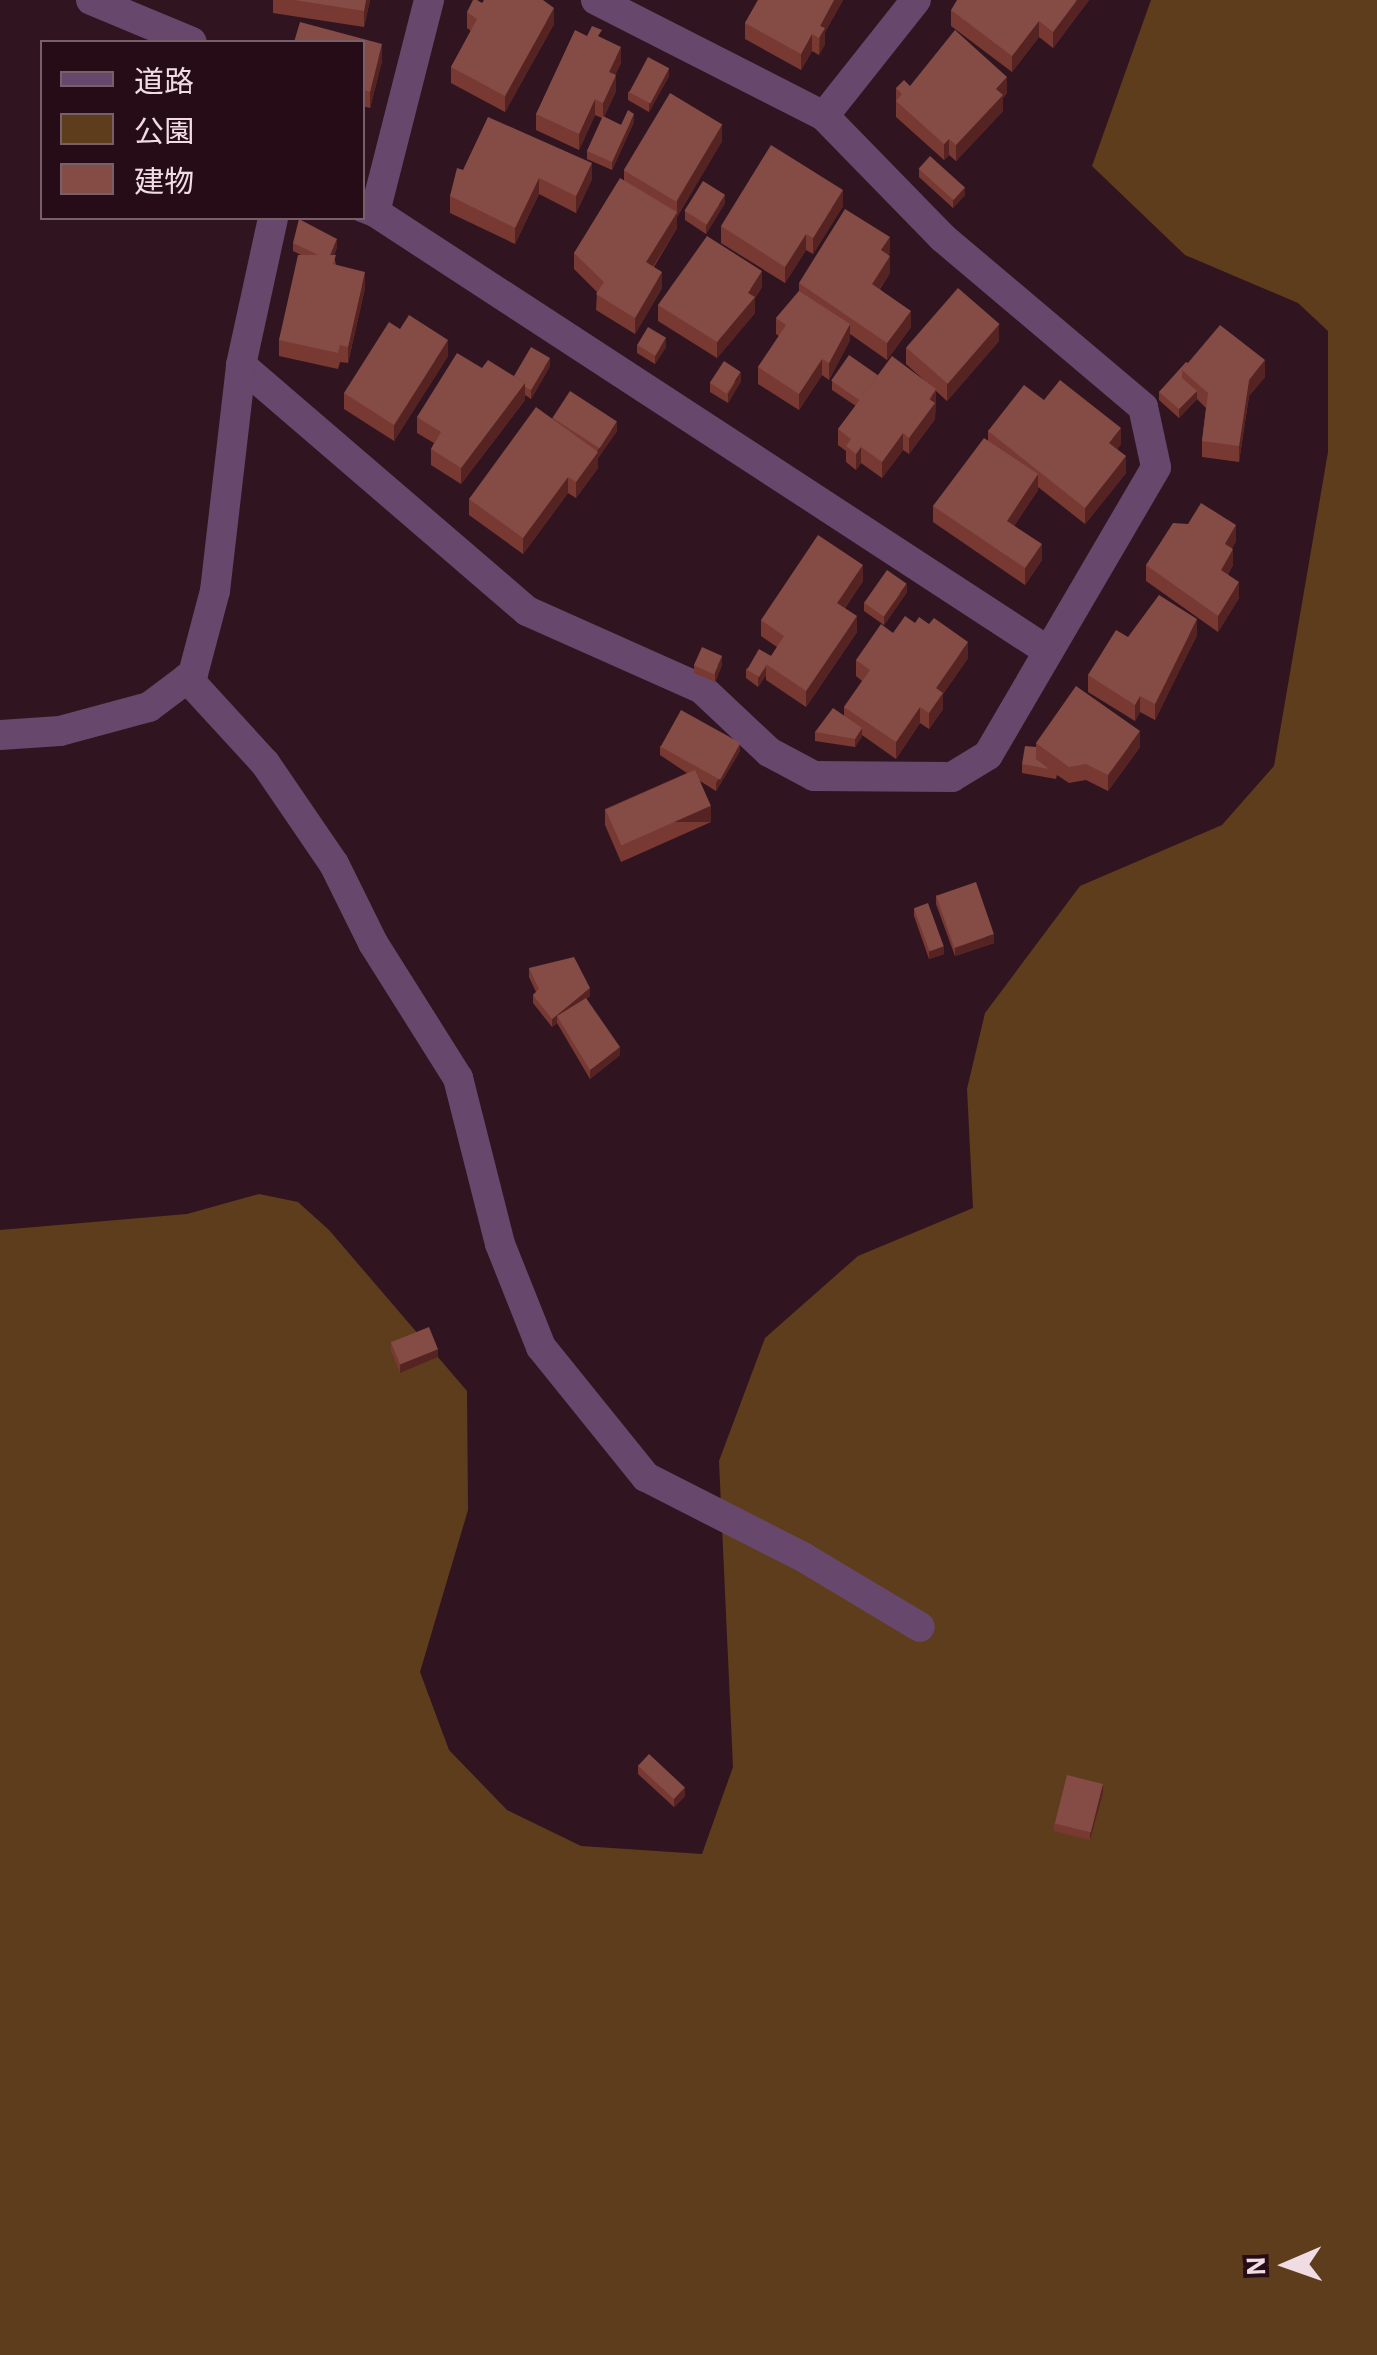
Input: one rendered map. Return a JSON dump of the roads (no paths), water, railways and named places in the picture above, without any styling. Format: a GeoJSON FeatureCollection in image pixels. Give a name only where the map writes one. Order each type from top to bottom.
{"type":"FeatureCollection","features":[{"type":"Feature","properties":{"kind":"street"},"geometry":{"type":"LineString","coordinates":[[90,0],[187,40]]}},
{"type":"Feature","properties":{"kind":"street"},"geometry":{"type":"LineString","coordinates":[[429,0],[368,209],[1048,650]]}},
{"type":"Feature","properties":{"kind":"street"},"geometry":{"type":"LineString","coordinates":[[241,365],[527,610],[702,689],[768,752],[814,776],[952,777],[988,755],[1156,466],[1143,407],[943,238],[824,116],[596,0]]}},
{"type":"Feature","properties":{"kind":"street"},"geometry":{"type":"LineString","coordinates":[[824,116],[916,0]]}},
{"type":"Feature","properties":{"kind":"street"},"geometry":{"type":"LineString","coordinates":[[0,734],[60,731],[150,707],[187,678],[215,590],[241,365],[273,220]]}},
{"type":"Feature","properties":{"kind":"street"},"geometry":{"type":"LineString","coordinates":[[187,678],[265,763],[334,864],[373,944],[458,1078],[500,1244],[541,1347],[646,1478],[803,1558],[920,1627]]}}]}
